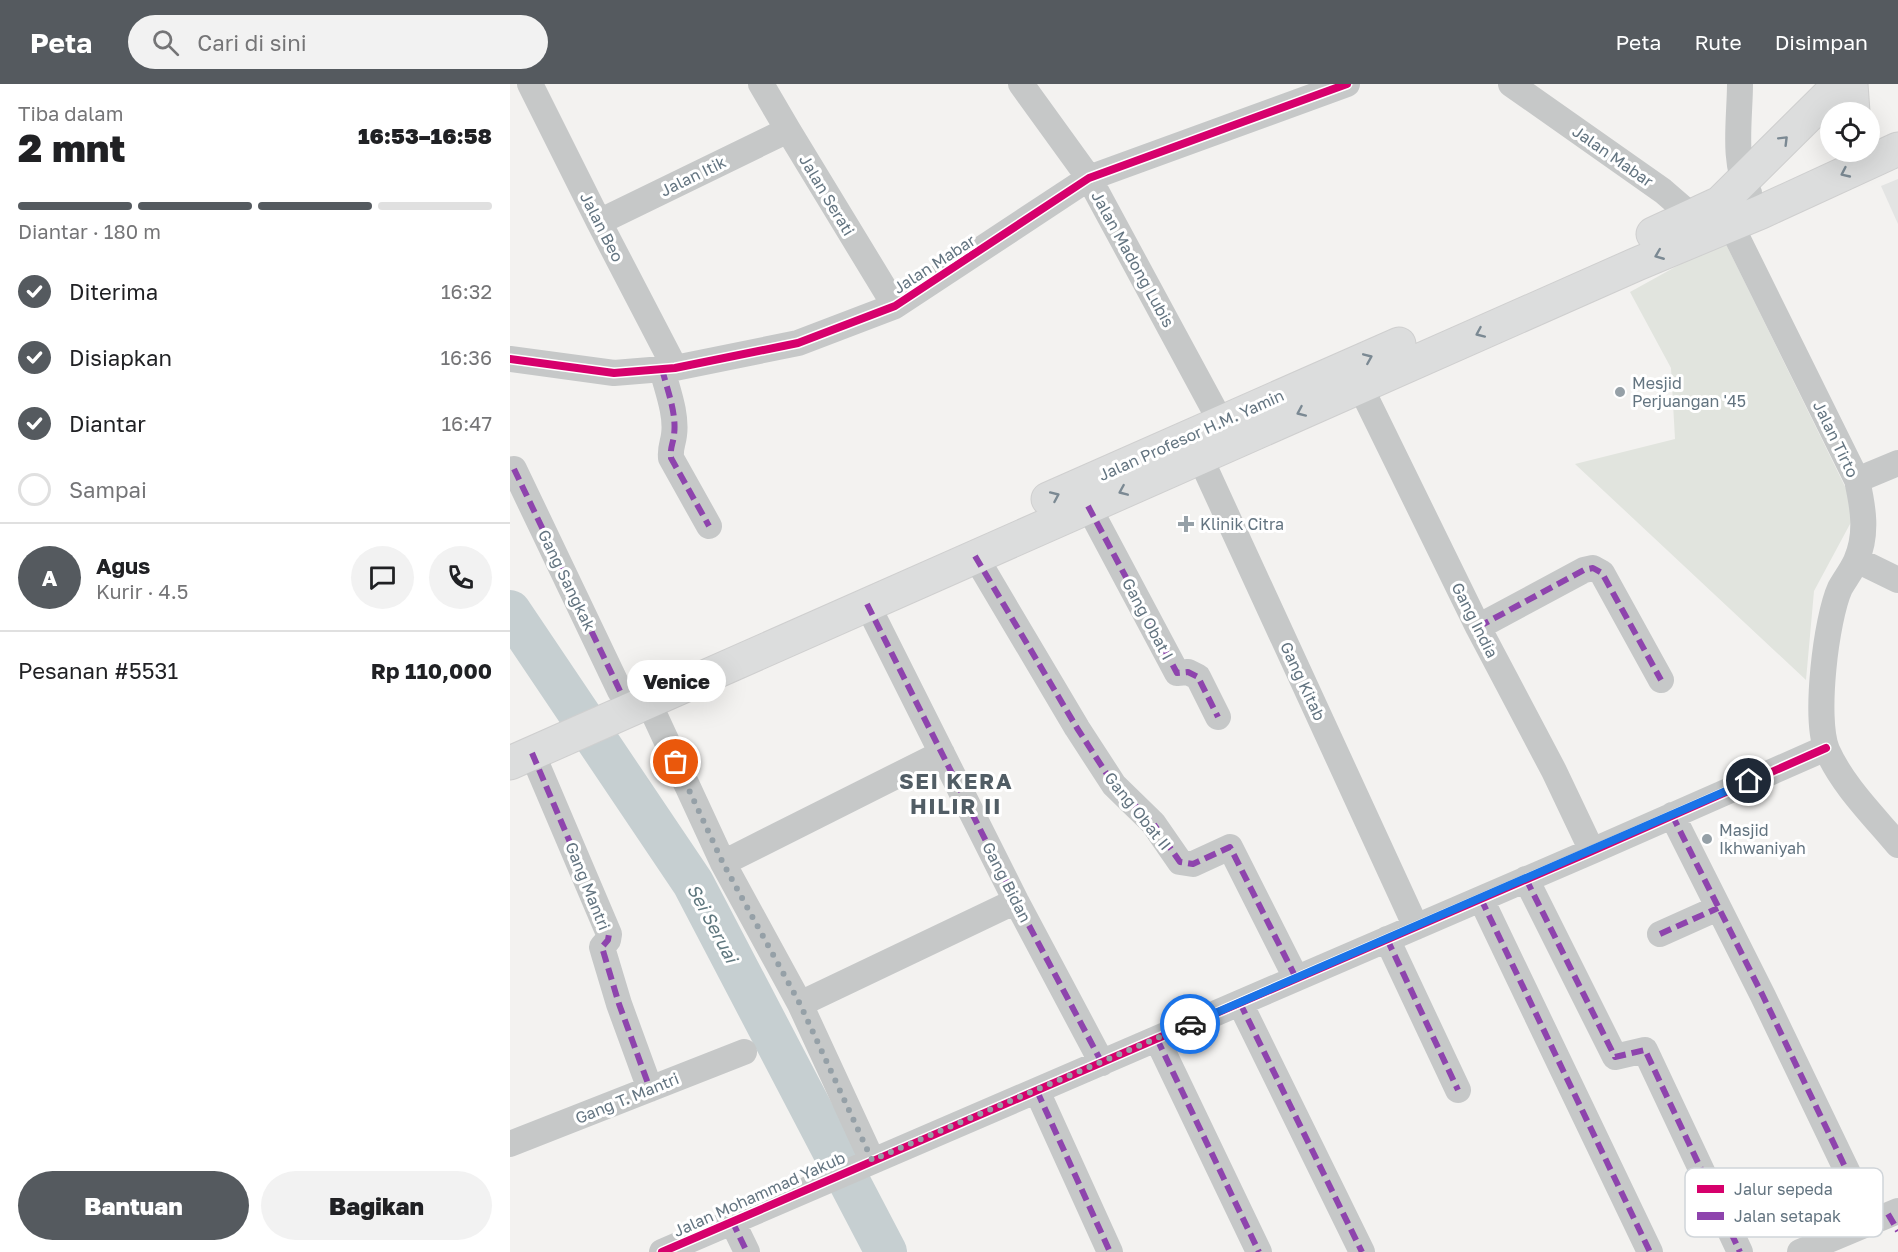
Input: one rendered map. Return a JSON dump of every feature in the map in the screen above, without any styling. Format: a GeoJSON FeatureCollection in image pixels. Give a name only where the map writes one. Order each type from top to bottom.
{"type":"FeatureCollection","features":[{"type":"Feature","properties":{"kind":"main road","name":"Jalan Profesor H.M. Yamin"},"geometry":{"type":"LineString","coordinates":[[1226,432],[1360,386],[1637,264],[1726,212],[1840,84]]}},
{"type":"Feature","properties":{"kind":"main road"},"geometry":{"type":"LineString","coordinates":[[1851,84],[1852,102]]}},
{"type":"Feature","properties":{"kind":"main road"},"geometry":{"type":"LineString","coordinates":[[1880,142],[1898,147]]}},
{"type":"Feature","properties":{"kind":"main road"},"geometry":{"type":"LineString","coordinates":[[1726,212],[1898,147]]}},
{"type":"Feature","properties":{"kind":"main road","name":"Jalan Profesor H.M. Yamin"},"geometry":{"type":"LineString","coordinates":[[532,744],[1226,432],[1726,212]]}},
{"type":"Feature","properties":{"kind":"main road","name":"Jalan Profesor H.M. Yamin"},"geometry":{"type":"LineString","coordinates":[[619,703],[867,604],[1088,506],[1195,447]]}},
{"type":"Feature","properties":{"kind":"street","name":"Jalan Serati"},"geometry":{"type":"LineString","coordinates":[[761,84],[895,306]]}},
{"type":"Feature","properties":{"kind":"street","name":"Jalan Madong Lubis"},"geometry":{"type":"LineString","coordinates":[[1021,84],[1089,178],[1226,432]]}},
{"type":"Feature","properties":{"kind":"street","name":"Jalan Mabar"},"geometry":{"type":"LineString","coordinates":[[510,359],[614,373],[669,369],[798,343],[895,306],[1089,178],[1347,84]]}},
{"type":"Feature","properties":{"kind":"street","name":"Jalan Mabar"},"geometry":{"type":"LineString","coordinates":[[1511,84],[1663,191],[1726,212]]}},
{"type":"Feature","properties":{"kind":"street"},"geometry":{"type":"LineString","coordinates":[[1726,212],[1739,164],[1740,84]]}},
{"type":"Feature","properties":{"kind":"street","name":"Jalan Beo"},"geometry":{"type":"LineString","coordinates":[[540,87],[598,222],[669,369],[675,435],[670,446],[671,458],[709,526]]}},
{"type":"Feature","properties":{"kind":"street","name":"Jalan Itik"},"geometry":{"type":"LineString","coordinates":[[598,222],[788,130]]}},
{"type":"Feature","properties":{"kind":"street","name":"Jalan Tirto"},"geometry":{"type":"LineString","coordinates":[[1726,212],[1857,480],[1864,522],[1857,560],[1840,588],[1828,630],[1824,653],[1822,718],[1826,748],[1839,770],[1862,803],[1898,845]]}},
{"type":"Feature","properties":{"kind":"street","name":"Gang India"},"geometry":{"type":"LineString","coordinates":[[1360,386],[1478,627],[1554,771],[1592,851]]}},
{"type":"Feature","properties":{"kind":"street","name":"Gang Kitab"},"geometry":{"type":"LineString","coordinates":[[1195,447],[1416,927]]}},
{"type":"Feature","properties":{"kind":"street"},"geometry":{"type":"LineString","coordinates":[[1857,480],[1898,464]]}},
{"type":"Feature","properties":{"kind":"street","name":"Gang Sangkak"},"geometry":{"type":"LineString","coordinates":[[514,469],[619,703],[723,863],[800,1004],[864,1163]]}},
{"type":"Feature","properties":{"kind":"street","name":"Gang Obat I"},"geometry":{"type":"LineString","coordinates":[[1088,506],[1177,674],[1188,672],[1197,677],[1218,717]]}},
{"type":"Feature","properties":{"kind":"street","name":"Gang Obat II"},"geometry":{"type":"LineString","coordinates":[[975,556],[1077,728],[1114,785],[1153,823],[1180,862],[1193,864],[1230,847],[1296,978]]}},
{"type":"Feature","properties":{"kind":"street"},"geometry":{"type":"LineString","coordinates":[[1857,560],[1898,580]]}},
{"type":"Feature","properties":{"kind":"street"},"geometry":{"type":"LineString","coordinates":[[1478,627],[1584,570],[1593,568],[1602,573],[1662,680]]}},
{"type":"Feature","properties":{"kind":"street","name":"Gang Bidan"},"geometry":{"type":"LineString","coordinates":[[867,604],[1016,901],[1102,1063]]}},
{"type":"Feature","properties":{"kind":"street","name":"Gang Mantri"},"geometry":{"type":"LineString","coordinates":[[532,744],[609,934],[608,940],[602,947],[619,1004],[650,1089]]}},
{"type":"Feature","properties":{"kind":"street","name":"Jalan Mohammad Yakub"},"geometry":{"type":"LineString","coordinates":[[662,1252],[1826,748]]}},
{"type":"Feature","properties":{"kind":"street"},"geometry":{"type":"LineString","coordinates":[[723,863],[942,753]]}},
{"type":"Feature","properties":{"kind":"street"},"geometry":{"type":"LineString","coordinates":[[1672,815],[1762,996],[1860,1168]]}},
{"type":"Feature","properties":{"kind":"street"},"geometry":{"type":"LineString","coordinates":[[1526,879],[1615,1057],[1645,1050],[1700,1168]]}},
{"type":"Feature","properties":{"kind":"street"},"geometry":{"type":"LineString","coordinates":[[1481,899],[1650,1252]]}},
{"type":"Feature","properties":{"kind":"street"},"geometry":{"type":"LineString","coordinates":[[800,1004],[1016,901]]}},
{"type":"Feature","properties":{"kind":"street"},"geometry":{"type":"LineString","coordinates":[[1660,934],[1718,908]]}},
{"type":"Feature","properties":{"kind":"street"},"geometry":{"type":"LineString","coordinates":[[1387,939],[1458,1090]]}},
{"type":"Feature","properties":{"kind":"street"},"geometry":{"type":"LineString","coordinates":[[1240,1003],[1362,1252]]}},
{"type":"Feature","properties":{"kind":"street"},"geometry":{"type":"LineString","coordinates":[[1156,1038],[1259,1252]]}},
{"type":"Feature","properties":{"kind":"street","name":"Gang T. Mantri"},"geometry":{"type":"LineString","coordinates":[[510,1144],[744,1052]]}},
{"type":"Feature","properties":{"kind":"street"},"geometry":{"type":"LineString","coordinates":[[1037,1091],[1110,1252]]}},
{"type":"Feature","properties":{"kind":"street"},"geometry":{"type":"LineString","coordinates":[[732,1221],[747,1252]]}},
{"type":"Feature","properties":{"kind":"street"},"geometry":{"type":"LineString","coordinates":[[1733,1237],[1740,1252]]}},
{"type":"Feature","properties":{"kind":"street"},"geometry":{"type":"LineString","coordinates":[[1800,1252],[1840,1237]]}},
{"type":"Feature","properties":{"kind":"shaded area"},"geometry":{"type":"Polygon","coordinates":[[[1898,179],[1898,224],[1881,186],[1898,179]]]}},
{"type":"Feature","properties":{"kind":"shaded area"},"geometry":{"type":"Polygon","coordinates":[[[1724,240],[1857,511],[1814,591],[1806,680],[1575,464],[1675,439],[1671,368],[1630,292],[1724,240]]]}},
{"type":"Feature","properties":{"kind":"waterway","name":"Sei Seruai"},"geometry":{"type":"LineString","coordinates":[[510,611],[693,883],[886,1252]]}},
{"type":"Feature","properties":{"kind":"marked path"},"geometry":{"type":"LineString","coordinates":[[662,369],[675,427],[671,458],[709,526]]}},
{"type":"Feature","properties":{"kind":"marked path"},"geometry":{"type":"LineString","coordinates":[[514,469],[620,691]]}},
{"type":"Feature","properties":{"kind":"marked path"},"geometry":{"type":"LineString","coordinates":[[1088,506],[1177,673],[1188,672],[1198,677],[1218,717]]}},
{"type":"Feature","properties":{"kind":"marked path"},"geometry":{"type":"LineString","coordinates":[[975,556],[1077,728],[1114,785],[1153,823],[1180,862],[1193,864],[1230,847],[1296,978]]}},
{"type":"Feature","properties":{"kind":"marked path"},"geometry":{"type":"LineString","coordinates":[[1478,627],[1584,570],[1593,568],[1602,573],[1661,680]]}},
{"type":"Feature","properties":{"kind":"marked path"},"geometry":{"type":"LineString","coordinates":[[867,604],[1016,901],[1102,1063]]}},
{"type":"Feature","properties":{"kind":"marked path"},"geometry":{"type":"LineString","coordinates":[[532,753],[609,934],[608,940],[602,947],[619,1004],[650,1089]]}},
{"type":"Feature","properties":{"kind":"marked path"},"geometry":{"type":"LineString","coordinates":[[1672,815],[1763,996],[1846,1168]]}},
{"type":"Feature","properties":{"kind":"marked path"},"geometry":{"type":"LineString","coordinates":[[1526,879],[1615,1057],[1645,1050],[1700,1168]]}},
{"type":"Feature","properties":{"kind":"marked path"},"geometry":{"type":"LineString","coordinates":[[1481,899],[1650,1252]]}},
{"type":"Feature","properties":{"kind":"marked path"},"geometry":{"type":"LineString","coordinates":[[1660,934],[1718,908]]}},
{"type":"Feature","properties":{"kind":"marked path"},"geometry":{"type":"LineString","coordinates":[[1387,939],[1458,1090]]}},
{"type":"Feature","properties":{"kind":"marked path"},"geometry":{"type":"LineString","coordinates":[[1240,1003],[1362,1252]]}},
{"type":"Feature","properties":{"kind":"marked path"},"geometry":{"type":"LineString","coordinates":[[1157,1039],[1259,1252]]}},
{"type":"Feature","properties":{"kind":"marked path"},"geometry":{"type":"LineString","coordinates":[[1037,1091],[1110,1252]]}},
{"type":"Feature","properties":{"kind":"marked path"},"geometry":{"type":"LineString","coordinates":[[1888,1214],[1898,1231]]}},
{"type":"Feature","properties":{"kind":"marked path"},"geometry":{"type":"LineString","coordinates":[[732,1221],[747,1252]]}},
{"type":"Feature","properties":{"kind":"marked path"},"geometry":{"type":"LineString","coordinates":[[1733,1237],[1740,1252]]}},
{"type":"Feature","properties":{"kind":"cycle path"},"geometry":{"type":"LineString","coordinates":[[510,359],[614,373],[675,368],[798,343],[895,306],[1089,178],[1347,84]]}},
{"type":"Feature","properties":{"kind":"cycle path"},"geometry":{"type":"LineString","coordinates":[[662,1252],[1826,748]]}},
{"type":"Feature","properties":{"kind":"way so far"},"geometry":{"type":"LineString","coordinates":[[676,762],[723,863],[800,1004],[872,1160],[1190,1024]]}},
{"type":"Feature","properties":{"kind":"place","name":"Mesjid Perjuangan '45"},"geometry":{"type":"Point","coordinates":[1620,392]}},
{"type":"Feature","properties":{"kind":"place","name":"Klinik Citra"},"geometry":{"type":"Point","coordinates":[1186,524]}},
{"type":"Feature","properties":{"kind":"place","name":"Venice"},"geometry":{"type":"Point","coordinates":[676,762]}},
{"type":"Feature","properties":{"kind":"place","name":"Masjid Ikhwaniyah"},"geometry":{"type":"Point","coordinates":[1707,839]}},
{"type":"Feature","properties":{"kind":"district","name":"SEI KERA HILIR II"},"geometry":{"type":"Point","coordinates":[956,792]}},
{"type":"Feature","properties":{"kind":"route"},"geometry":{"type":"LineString","coordinates":[[1190,1024],[1749,781]]}}]}
